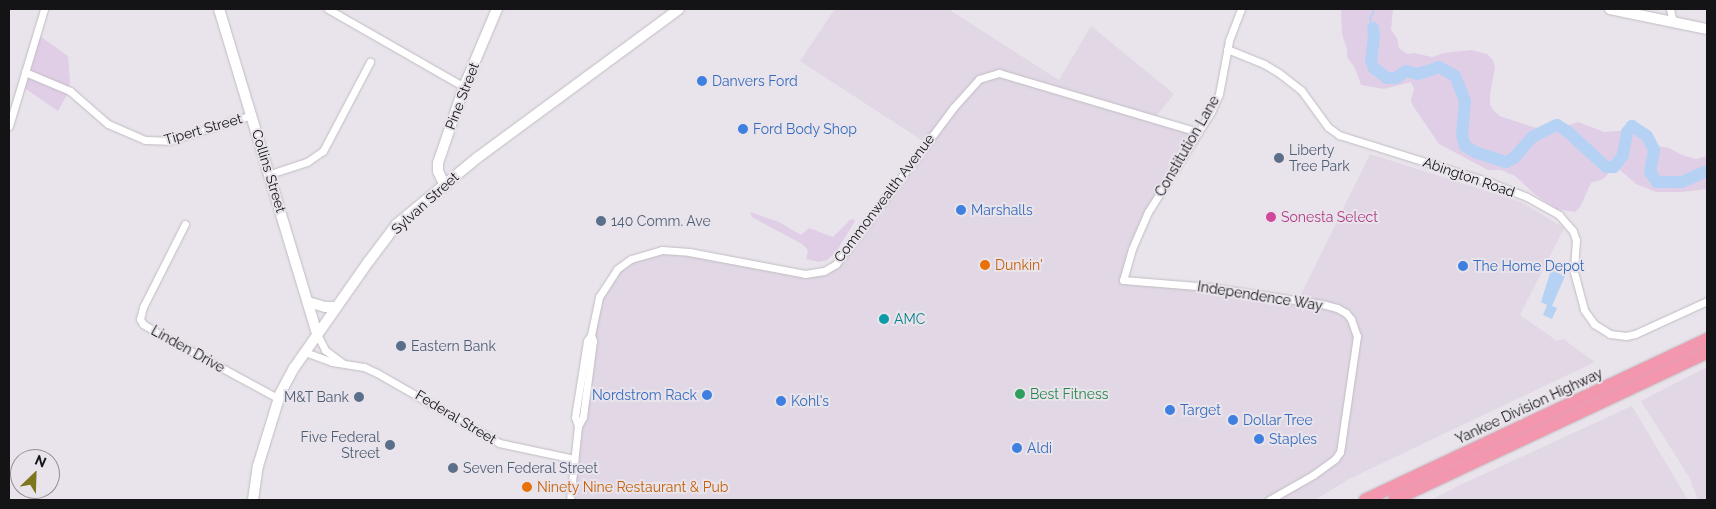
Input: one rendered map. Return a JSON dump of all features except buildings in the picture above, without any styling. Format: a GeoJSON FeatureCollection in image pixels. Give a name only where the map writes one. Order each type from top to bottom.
{"type":"FeatureCollection","features":[{"type":"Feature","properties":{"kind":"highway","name":"Yankee Division Highway"},"geometry":{"type":"LineString","coordinates":[[1365,500],[1707,339]]}},
{"type":"Feature","properties":{"kind":"highway","name":"Yankee Division Highway"},"geometry":{"type":"LineString","coordinates":[[1394,500],[1707,353]]}},
{"type":"Feature","properties":{"kind":"main road","name":"Collins Street"},"geometry":{"type":"LineString","coordinates":[[219,9],[317,334]]}},
{"type":"Feature","properties":{"kind":"main road","name":"Pine Street"},"geometry":{"type":"LineString","coordinates":[[444,184],[438,171],[438,163],[464,87],[497,9]]}},
{"type":"Feature","properties":{"kind":"main road","name":"Sylvan Street"},"geometry":{"type":"LineString","coordinates":[[253,500],[258,466],[279,399],[304,352],[397,224],[444,184],[679,9]]}},
{"type":"Feature","properties":{"kind":"main road"},"geometry":{"type":"LineString","coordinates":[[1610,9],[1707,29]]}},
{"type":"Feature","properties":{"kind":"main road"},"geometry":{"type":"LineString","coordinates":[[308,302],[325,307],[336,307]]}},
{"type":"Feature","properties":{"kind":"street"},"geometry":{"type":"LineString","coordinates":[[9,126],[12,106],[25,72],[44,9]]}},
{"type":"Feature","properties":{"kind":"street"},"geometry":{"type":"LineString","coordinates":[[328,9],[464,87]]}},
{"type":"Feature","properties":{"kind":"street","name":"Constitution Lane"},"geometry":{"type":"LineString","coordinates":[[1122,280],[1132,249],[1148,212],[1198,132],[1219,94],[1227,49],[1234,23],[1241,9]]}},
{"type":"Feature","properties":{"kind":"street"},"geometry":{"type":"LineString","coordinates":[[1670,9],[1673,22]]}},
{"type":"Feature","properties":{"kind":"street","name":"Abington Road"},"geometry":{"type":"LineString","coordinates":[[1227,49],[1259,61],[1279,73],[1301,90],[1328,127],[1339,135],[1489,182],[1526,198],[1559,216],[1573,231],[1576,240],[1574,272],[1584,310],[1594,324],[1610,334],[1626,336],[1634,334],[1707,301]]}},
{"type":"Feature","properties":{"kind":"street"},"geometry":{"type":"LineString","coordinates":[[270,174],[307,162],[323,151],[370,62]]}},
{"type":"Feature","properties":{"kind":"street","name":"Tipert Street"},"geometry":{"type":"LineString","coordinates":[[25,72],[70,91],[108,124],[145,140],[168,141],[252,115]]}},
{"type":"Feature","properties":{"kind":"street","name":"Commonwealth Avenue"},"geometry":{"type":"LineString","coordinates":[[570,500],[578,426],[583,417],[593,341],[591,335],[598,298],[606,283],[617,269],[631,259],[645,253],[662,250],[689,252],[806,274],[819,273],[836,264],[970,87],[988,75],[999,74],[1008,76],[1198,132]]}},
{"type":"Feature","properties":{"kind":"street","name":"Linden Drive"},"geometry":{"type":"LineString","coordinates":[[185,224],[143,307],[140,319],[154,331],[279,399]]}},
{"type":"Feature","properties":{"kind":"street","name":"Independence Way"},"geometry":{"type":"LineString","coordinates":[[1122,280],[1209,287],[1322,304],[1337,308],[1346,313],[1351,319],[1357,336],[1340,452],[1335,459],[1313,475],[1269,500]]}},
{"type":"Feature","properties":{"kind":"street","name":"Federal Street"},"geometry":{"type":"LineString","coordinates":[[317,334],[325,350],[343,363]]}},
{"type":"Feature","properties":{"kind":"street","name":"Federal Street"},"geometry":{"type":"LineString","coordinates":[[304,352],[332,362],[364,367],[391,379],[499,443],[574,459]]}},
{"type":"Feature","properties":{"kind":"shaded area"},"geometry":{"type":"Polygon","coordinates":[[[835,9],[948,9],[1059,80],[1091,26],[1174,94],[1154,119],[1198,132],[1160,192],[1123,279],[1298,301],[1370,154],[1521,202],[1564,228],[1520,315],[1557,341],[1563,339],[1595,362],[1349,479],[1315,500],[570,500],[594,322],[606,283],[631,259],[662,250],[805,274],[836,264],[926,143],[800,61],[835,9]]]}},
{"type":"Feature","properties":{"kind":"shaded area"},"geometry":{"type":"Polygon","coordinates":[[[1341,9],[1393,9],[1391,30],[1397,38],[1399,48],[1407,54],[1414,53],[1432,57],[1444,53],[1471,50],[1487,54],[1493,60],[1495,67],[1490,104],[1493,110],[1500,116],[1536,128],[1555,123],[1564,127],[1578,122],[1604,132],[1630,130],[1637,132],[1653,145],[1669,148],[1682,155],[1696,159],[1707,156],[1707,189],[1682,192],[1656,192],[1636,184],[1620,170],[1614,168],[1603,179],[1591,183],[1580,207],[1575,212],[1557,209],[1537,196],[1515,176],[1501,170],[1488,170],[1439,144],[1413,106],[1411,100],[1414,89],[1411,82],[1384,89],[1361,85],[1355,68],[1347,57],[1347,49],[1342,34],[1341,9]]]}},
{"type":"Feature","properties":{"kind":"shaded area"},"geometry":{"type":"Polygon","coordinates":[[[37,34],[68,56],[70,80],[68,93],[58,111],[20,85],[37,34]]]}},
{"type":"Feature","properties":{"kind":"shaded area"},"geometry":{"type":"Polygon","coordinates":[[[750,212],[779,222],[801,235],[809,228],[833,237],[850,220],[853,219],[855,221],[836,252],[827,260],[819,262],[806,259],[808,250],[802,244],[752,217],[750,212]]]}},
{"type":"Feature","properties":{"kind":"shaded area"},"geometry":{"type":"Polygon","coordinates":[[[1707,367],[1707,500],[1698,500],[1689,477],[1641,401],[1707,367]]]}},
{"type":"Feature","properties":{"kind":"shaded area"},"geometry":{"type":"Polygon","coordinates":[[[1632,406],[1688,500],[1431,500],[1460,485],[1632,406]]]}},
{"type":"Feature","properties":{"kind":"water"},"geometry":{"type":"Polygon","coordinates":[[[1551,270],[1565,276],[1552,306],[1557,308],[1552,319],[1543,315],[1547,305],[1541,302],[1551,270]]]}},
{"type":"Feature","properties":{"kind":"waterway"},"geometry":{"type":"LineString","coordinates":[[1373,28],[1370,19],[1374,9]]}},
{"type":"Feature","properties":{"kind":"waterway"},"geometry":{"type":"LineString","coordinates":[[1373,28],[1374,37],[1371,61],[1374,68],[1387,78],[1396,78],[1406,71],[1418,74],[1439,67],[1455,76],[1465,101],[1462,135],[1465,146],[1475,152],[1506,162],[1514,158],[1532,137],[1557,125],[1568,132],[1606,167],[1614,167],[1623,155],[1627,132],[1632,126],[1647,136],[1654,150],[1650,172],[1657,182],[1682,182],[1707,171]]}},
{"type":"Feature","properties":{"kind":"place","name":"Danvers Ford"},"geometry":{"type":"Point","coordinates":[702,81]}},
{"type":"Feature","properties":{"kind":"place","name":"Ford Body Shop"},"geometry":{"type":"Point","coordinates":[743,129]}},
{"type":"Feature","properties":{"kind":"place","name":"Liberty Tree Park"},"geometry":{"type":"Point","coordinates":[1279,158]}},
{"type":"Feature","properties":{"kind":"place","name":"Marshalls"},"geometry":{"type":"Point","coordinates":[961,210]}},
{"type":"Feature","properties":{"kind":"place","name":"Sonesta Select"},"geometry":{"type":"Point","coordinates":[1271,217]}},
{"type":"Feature","properties":{"kind":"place","name":"140 Comm. Ave"},"geometry":{"type":"Point","coordinates":[601,221]}},
{"type":"Feature","properties":{"kind":"place","name":"Dunkin'"},"geometry":{"type":"Point","coordinates":[985,265]}},
{"type":"Feature","properties":{"kind":"place","name":"The Home Depot"},"geometry":{"type":"Point","coordinates":[1463,266]}},
{"type":"Feature","properties":{"kind":"place","name":"AMC"},"geometry":{"type":"Point","coordinates":[884,319]}},
{"type":"Feature","properties":{"kind":"place","name":"Eastern Bank"},"geometry":{"type":"Point","coordinates":[401,346]}},
{"type":"Feature","properties":{"kind":"place","name":"Best Fitness"},"geometry":{"type":"Point","coordinates":[1020,394]}},
{"type":"Feature","properties":{"kind":"place","name":"Nordstrom Rack"},"geometry":{"type":"Point","coordinates":[707,395]}},
{"type":"Feature","properties":{"kind":"place","name":"M&T Bank"},"geometry":{"type":"Point","coordinates":[359,397]}},
{"type":"Feature","properties":{"kind":"place","name":"Kohl's"},"geometry":{"type":"Point","coordinates":[781,401]}},
{"type":"Feature","properties":{"kind":"place","name":"Target"},"geometry":{"type":"Point","coordinates":[1170,410]}},
{"type":"Feature","properties":{"kind":"place","name":"Dollar Tree"},"geometry":{"type":"Point","coordinates":[1233,420]}},
{"type":"Feature","properties":{"kind":"place","name":"Staples"},"geometry":{"type":"Point","coordinates":[1259,439]}},
{"type":"Feature","properties":{"kind":"place","name":"Five Federal Street"},"geometry":{"type":"Point","coordinates":[390,445]}},
{"type":"Feature","properties":{"kind":"place","name":"Aldi"},"geometry":{"type":"Point","coordinates":[1017,448]}},
{"type":"Feature","properties":{"kind":"place","name":"Seven Federal Street"},"geometry":{"type":"Point","coordinates":[453,468]}},
{"type":"Feature","properties":{"kind":"place","name":"Ninety Nine Restaurant & Pub"},"geometry":{"type":"Point","coordinates":[527,487]}}]}
